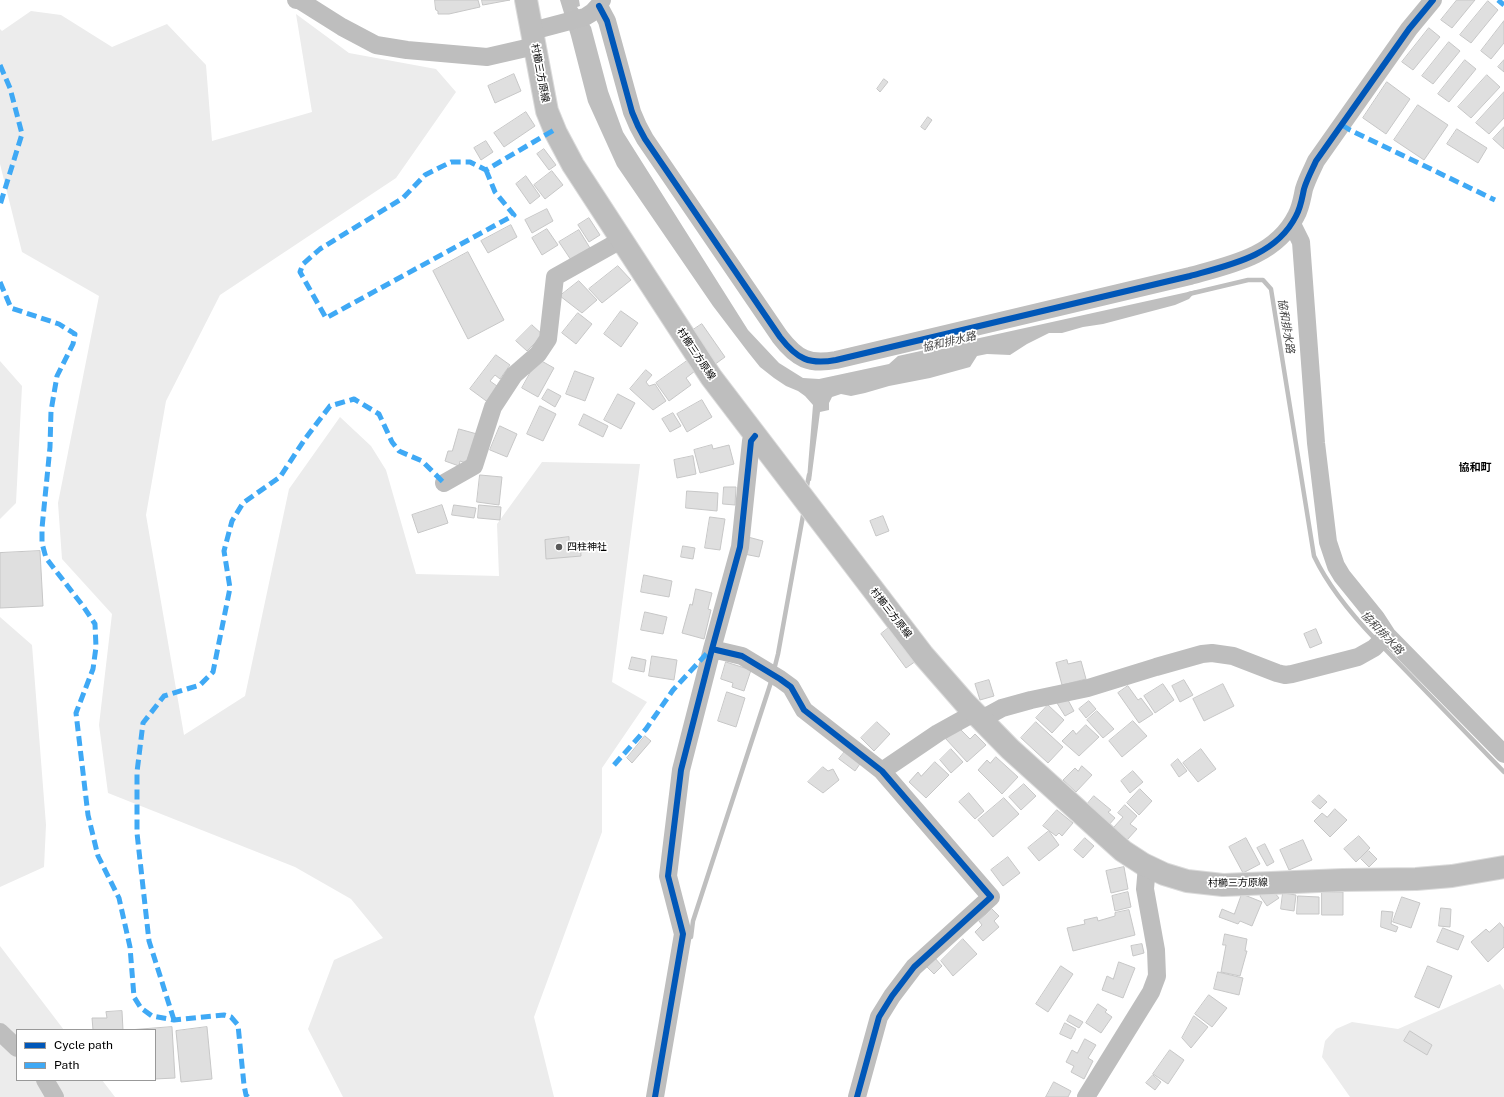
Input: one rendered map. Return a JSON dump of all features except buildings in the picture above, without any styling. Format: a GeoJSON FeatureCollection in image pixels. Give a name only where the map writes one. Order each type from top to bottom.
{"type":"FeatureCollection","features":[{"type":"Feature","properties":{"kind":"main road","name":"村櫛三方原線"},"geometry":{"type":"LineString","coordinates":[[526,0],[537,35],[544,98],[554,130],[570,160],[696,355],[755,436],[923,655],[977,717],[1113,843],[1132,857],[1164,874],[1187,881],[1223,884],[1416,879],[1452,876],[1504,867]]}},
{"type":"Feature","properties":{"kind":"street"},"geometry":{"type":"LineString","coordinates":[[296,0],[299,0],[342,27],[376,45],[414,51],[487,57],[595,8],[606,21],[632,112],[641,133],[780,337],[792,350],[805,360],[815,362],[836,360],[1213,270],[1228,266],[1264,251],[1279,239],[1292,224],[1300,206],[1306,183],[1316,161],[1409,30],[1433,0]]}},
{"type":"Feature","properties":{"kind":"street"},"geometry":{"type":"LineString","coordinates":[[1292,224],[1301,242],[1316,444],[1328,542],[1331,554],[1342,576],[1376,618],[1382,640],[1504,754]]}},
{"type":"Feature","properties":{"kind":"street"},"geometry":{"type":"LineString","coordinates":[[444,483],[474,466],[493,407],[514,375],[538,354],[548,339],[555,277],[621,240]]}},
{"type":"Feature","properties":{"kind":"street"},"geometry":{"type":"LineString","coordinates":[[655,1097],[683,934],[668,876],[680,777],[712,649],[740,547],[751,441],[755,436]]}},
{"type":"Feature","properties":{"kind":"street"},"geometry":{"type":"LineString","coordinates":[[882,771],[938,733],[977,717],[1031,700],[1088,688],[1202,654],[1212,653],[1233,656],[1285,675],[1358,657],[1382,640]]}},
{"type":"Feature","properties":{"kind":"street"},"geometry":{"type":"LineString","coordinates":[[712,649],[742,656],[791,687],[804,710],[882,771],[991,897],[914,967],[892,996],[879,1017],[857,1097]]}},
{"type":"Feature","properties":{"kind":"street"},"geometry":{"type":"LineString","coordinates":[[1086,1097],[1151,992],[1157,976],[1156,950],[1145,889],[1147,866]]}},
{"type":"Feature","properties":{"kind":"street"},"geometry":{"type":"LineString","coordinates":[[0,1032],[16,1047]]}},
{"type":"Feature","properties":{"kind":"street"},"geometry":{"type":"LineString","coordinates":[[46,1081],[55,1097]]}},
{"type":"Feature","properties":{"kind":"shaded area"},"geometry":{"type":"Polygon","coordinates":[[[560,0],[579,0],[580,6],[577,7],[591,27],[608,91],[623,132],[748,330],[779,363],[803,378],[819,379],[889,364],[898,356],[1197,290],[1189,299],[1175,305],[1103,324],[1083,327],[1062,333],[1049,333],[1027,344],[1010,355],[987,354],[977,356],[970,367],[865,393],[851,396],[841,394],[832,397],[829,403],[829,410],[820,412],[811,481],[807,479],[813,405],[805,396],[786,386],[760,367],[713,306],[617,166],[588,102],[560,0]]]}},
{"type":"Feature","properties":{"kind":"shaded area"},"geometry":{"type":"Polygon","coordinates":[[[31,11],[61,15],[112,47],[167,24],[206,65],[212,141],[312,112],[296,14],[349,53],[436,69],[456,92],[396,178],[220,295],[166,401],[146,515],[184,735],[245,696],[289,489],[340,417],[371,446],[386,470],[416,574],[499,576],[497,524],[542,462],[640,464],[612,682],[647,702],[602,768],[602,832],[534,1017],[554,1097],[343,1097],[308,1029],[334,960],[383,938],[351,899],[295,867],[108,793],[99,725],[112,614],[62,559],[58,503],[99,296],[22,252],[0,164],[0,29],[2,31],[31,11]]]}},
{"type":"Feature","properties":{"kind":"shaded area"},"geometry":{"type":"Polygon","coordinates":[[[0,361],[22,386],[16,503],[0,519],[0,361]]]}},
{"type":"Feature","properties":{"kind":"shaded area"},"geometry":{"type":"Polygon","coordinates":[[[0,617],[32,645],[46,825],[44,867],[0,887],[0,617]]]}},
{"type":"Feature","properties":{"kind":"shaded area"},"geometry":{"type":"Polygon","coordinates":[[[0,946],[63,1029],[16,1029],[16,1081],[103,1081],[115,1097],[0,1097],[0,946]]]}},
{"type":"Feature","properties":{"kind":"shaded area"},"geometry":{"type":"Polygon","coordinates":[[[1500,984],[1504,990],[1504,1097],[1350,1097],[1322,1057],[1325,1041],[1336,1029],[1352,1022],[1398,1029],[1500,984]]]}},
{"type":"Feature","properties":{"kind":"waterway","name":"協和排水路"},"geometry":{"type":"LineString","coordinates":[[1189,294],[1248,280],[1263,280],[1271,289],[1314,556],[1320,568],[1342,601],[1376,640]]}},
{"type":"Feature","properties":{"kind":"waterway"},"geometry":{"type":"LineString","coordinates":[[806,491],[809,475]]}},
{"type":"Feature","properties":{"kind":"waterway"},"geometry":{"type":"LineString","coordinates":[[774,670],[804,510]]}},
{"type":"Feature","properties":{"kind":"waterway","name":"協和排水路"},"geometry":{"type":"LineString","coordinates":[[1382,646],[1504,772]]}},
{"type":"Feature","properties":{"kind":"waterway"},"geometry":{"type":"LineString","coordinates":[[691,937],[693,921],[772,679]]}},
{"type":"Feature","properties":{"kind":"marked path"},"geometry":{"type":"LineString","coordinates":[[1498,0],[1504,5]]}},
{"type":"Feature","properties":{"kind":"marked path"},"geometry":{"type":"LineString","coordinates":[[0,65],[10,88],[22,134],[0,205]]}},
{"type":"Feature","properties":{"kind":"marked path"},"geometry":{"type":"LineString","coordinates":[[1342,125],[1495,200]]}},
{"type":"Feature","properties":{"kind":"marked path"},"geometry":{"type":"LineString","coordinates":[[486,170],[495,192],[514,215],[326,318],[300,272],[303,264],[320,249],[403,198],[425,175],[451,162],[470,162],[486,170],[554,130]]}},
{"type":"Feature","properties":{"kind":"marked path"},"geometry":{"type":"LineString","coordinates":[[0,282],[11,308],[59,324],[75,334],[73,344],[57,376],[51,411],[50,447],[42,528],[42,543],[46,558],[95,624],[96,647],[93,669],[76,713],[88,815],[98,856],[119,898],[130,947],[134,997],[141,1008],[152,1016],[174,1020],[224,1015],[231,1017],[238,1025],[244,1085],[246,1095],[248,1097]]}},
{"type":"Feature","properties":{"kind":"marked path"},"geometry":{"type":"LineString","coordinates":[[174,1020],[149,941],[137,833],[137,772],[143,723],[164,696],[200,685],[213,672],[230,588],[224,551],[232,521],[243,503],[280,477],[305,439],[330,406],[354,399],[379,414],[392,442],[399,451],[422,461],[444,483]]}},
{"type":"Feature","properties":{"kind":"marked path"},"geometry":{"type":"LineString","coordinates":[[614,765],[646,729],[673,690],[710,650]]}},
{"type":"Feature","properties":{"kind":"cycle path"},"geometry":{"type":"LineString","coordinates":[[599,6],[607,21],[632,112],[645,139],[786,345],[804,359],[818,362],[836,360],[1190,276],[1236,263],[1264,250],[1277,241],[1287,230],[1298,213],[1305,185],[1316,161],[1409,29],[1433,0]]}},
{"type":"Feature","properties":{"kind":"cycle path"},"geometry":{"type":"LineString","coordinates":[[655,1097],[683,934],[668,876],[681,770],[740,547],[751,441],[755,436]]}},
{"type":"Feature","properties":{"kind":"cycle path"},"geometry":{"type":"LineString","coordinates":[[712,649],[742,656],[791,687],[804,710],[882,771],[991,897],[914,967],[892,996],[879,1017],[857,1097]]}},
{"type":"Feature","properties":{"kind":"place","name":"四柱神社"},"geometry":{"type":"Point","coordinates":[559,547]}},
{"type":"Feature","properties":{"kind":"district","name":"協和町"},"geometry":{"type":"Point","coordinates":[1475,468]}}]}
